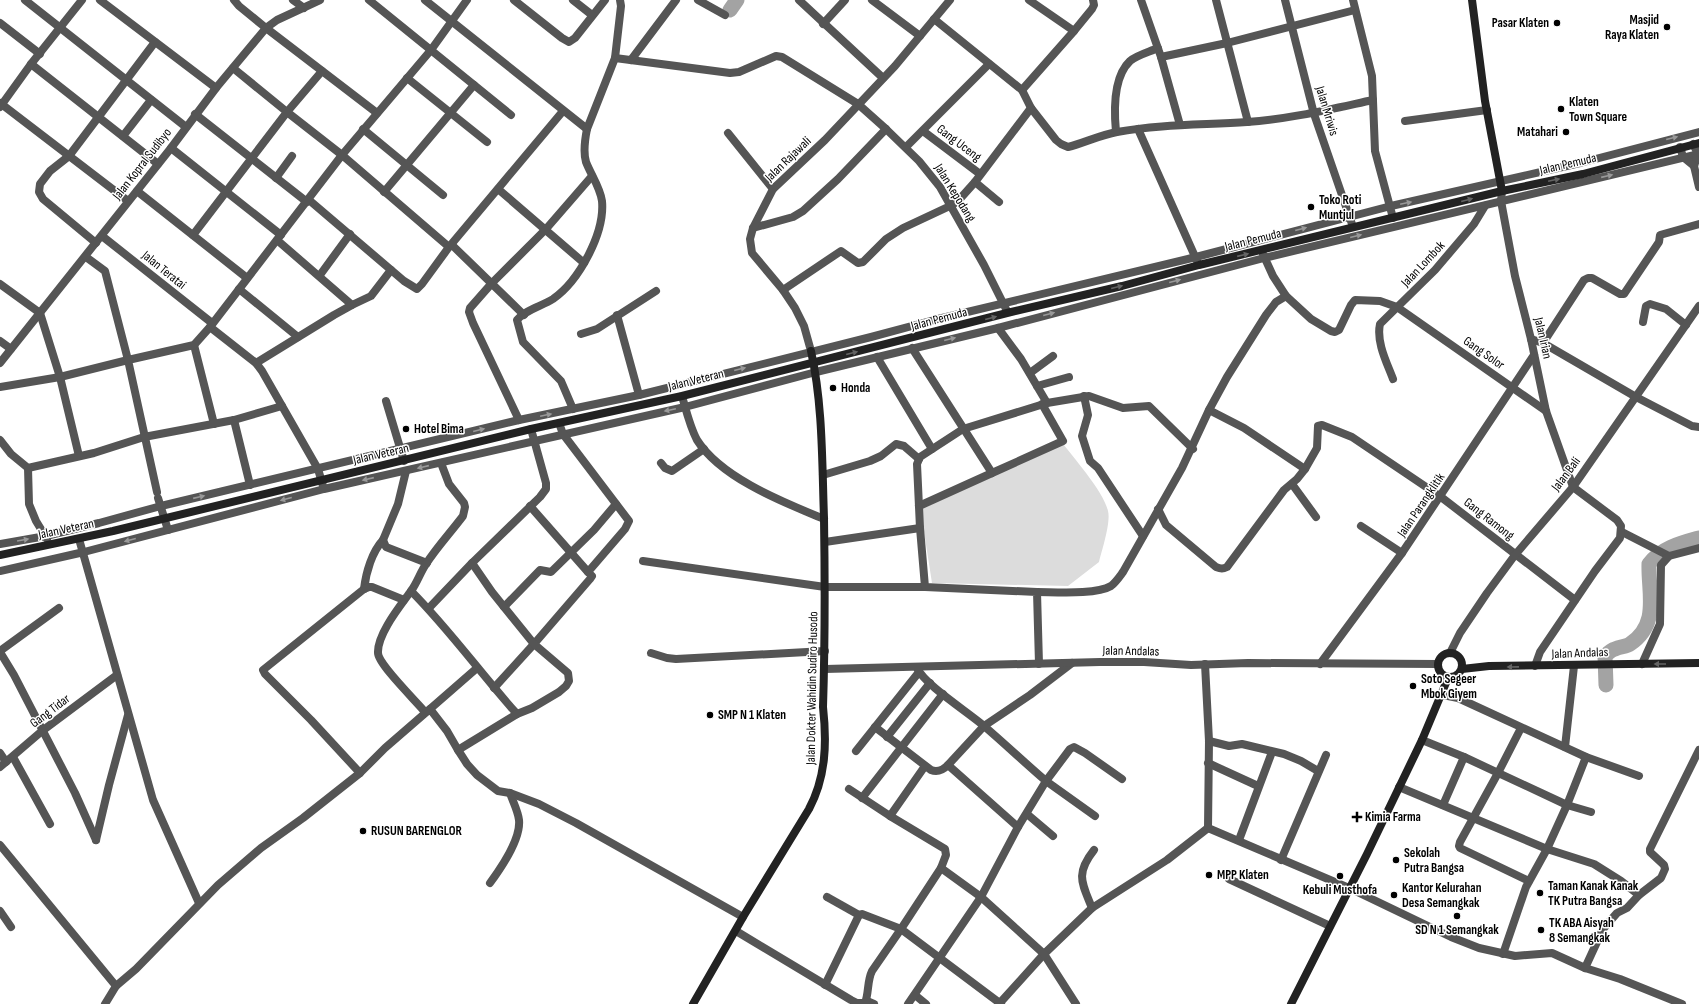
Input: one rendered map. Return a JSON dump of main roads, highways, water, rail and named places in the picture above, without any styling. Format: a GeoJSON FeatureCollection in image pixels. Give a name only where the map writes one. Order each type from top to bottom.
{"type":"FeatureCollection","features":[{"type":"Feature","properties":{"kind":"main road"},"geometry":{"type":"LineString","coordinates":[[1472,0],[1487,110],[1502,191]]}},
{"type":"Feature","properties":{"kind":"main road","name":"Jalan Pemuda"},"geometry":{"type":"LineString","coordinates":[[814,362],[1007,313],[1122,286],[1199,265],[1263,254],[1353,227],[1502,191],[1583,174],[1696,143]]}},
{"type":"Feature","properties":{"kind":"main road","name":"Jalan Rajawali"},"geometry":{"type":"LineString","coordinates":[[811,351],[814,362]]}},
{"type":"Feature","properties":{"kind":"main road","name":"Jalan Dokter Wahidin Sudiro Husodo"},"geometry":{"type":"LineString","coordinates":[[693,1004],[743,917],[810,809],[817,795],[822,776],[826,730],[823,707],[825,669],[825,542],[823,475],[814,362]]}},
{"type":"Feature","properties":{"kind":"main road","name":"Jalan Veteran"},"geometry":{"type":"LineString","coordinates":[[0,555],[79,539],[531,429],[682,396],[814,362]]}},
{"type":"Feature","properties":{"kind":"main road"},"geometry":{"type":"LineString","coordinates":[[1291,1004],[1399,787],[1443,694],[1448,678],[1441,674],[1438,664],[1443,655],[1450,653],[1460,658],[1462,661],[1462,669]]}},
{"type":"Feature","properties":{"kind":"main road","name":"Jalan Andalas"},"geometry":{"type":"LineString","coordinates":[[1448,678],[1457,676],[1462,669],[1489,666],[1574,666],[1699,663]]}},
{"type":"Feature","properties":{"kind":"waterway"},"geometry":{"type":"LineString","coordinates":[[730,10],[737,0]]}},
{"type":"Feature","properties":{"kind":"waterway"},"geometry":{"type":"LineString","coordinates":[[1606,685],[1605,656],[1612,650],[1628,645],[1639,636],[1649,618],[1649,564],[1654,558],[1665,550],[1678,544],[1699,538]]}},
{"type":"Feature","properties":{"kind":"place","name":"Pasar Klaten"},"geometry":{"type":"Point","coordinates":[1557,23]}},
{"type":"Feature","properties":{"kind":"place","name":"Masjid Raya Klaten"},"geometry":{"type":"Point","coordinates":[1667,27]}},
{"type":"Feature","properties":{"kind":"place","name":"Klaten Town Square"},"geometry":{"type":"Point","coordinates":[1561,109]}},
{"type":"Feature","properties":{"kind":"place","name":"Matahari"},"geometry":{"type":"Point","coordinates":[1566,132]}},
{"type":"Feature","properties":{"kind":"place","name":"Toko Roti Muntjul"},"geometry":{"type":"Point","coordinates":[1311,207]}},
{"type":"Feature","properties":{"kind":"place","name":"Honda"},"geometry":{"type":"Point","coordinates":[833,388]}},
{"type":"Feature","properties":{"kind":"place","name":"Hotel Bima"},"geometry":{"type":"Point","coordinates":[406,429]}},
{"type":"Feature","properties":{"kind":"place","name":"Soto Segeer Mbok Giyem"},"geometry":{"type":"Point","coordinates":[1413,686]}},
{"type":"Feature","properties":{"kind":"place","name":"SMP N 1 Klaten"},"geometry":{"type":"Point","coordinates":[710,715]}},
{"type":"Feature","properties":{"kind":"place","name":"Kimia Farma"},"geometry":{"type":"Point","coordinates":[1357,817]}},
{"type":"Feature","properties":{"kind":"place","name":"RUSUN BARENGLOR"},"geometry":{"type":"Point","coordinates":[363,831]}},
{"type":"Feature","properties":{"kind":"place","name":"Sekolah Putra Bangsa"},"geometry":{"type":"Point","coordinates":[1396,860]}},
{"type":"Feature","properties":{"kind":"place","name":"MPP Klaten"},"geometry":{"type":"Point","coordinates":[1209,875]}},
{"type":"Feature","properties":{"kind":"place","name":"Kebuli Musthofa"},"geometry":{"type":"Point","coordinates":[1340,876]}},
{"type":"Feature","properties":{"kind":"place","name":"Taman Kanak Kanak TK Putra Bangsa"},"geometry":{"type":"Point","coordinates":[1540,893]}},
{"type":"Feature","properties":{"kind":"place","name":"Kantor Kelurahan Desa Semangkak"},"geometry":{"type":"Point","coordinates":[1394,895]}},
{"type":"Feature","properties":{"kind":"place","name":"SD N 1 Semangkak"},"geometry":{"type":"Point","coordinates":[1457,916]}},
{"type":"Feature","properties":{"kind":"place","name":"TK ABA Aisyah 8 Semangkak"},"geometry":{"type":"Point","coordinates":[1541,930]}}]}
